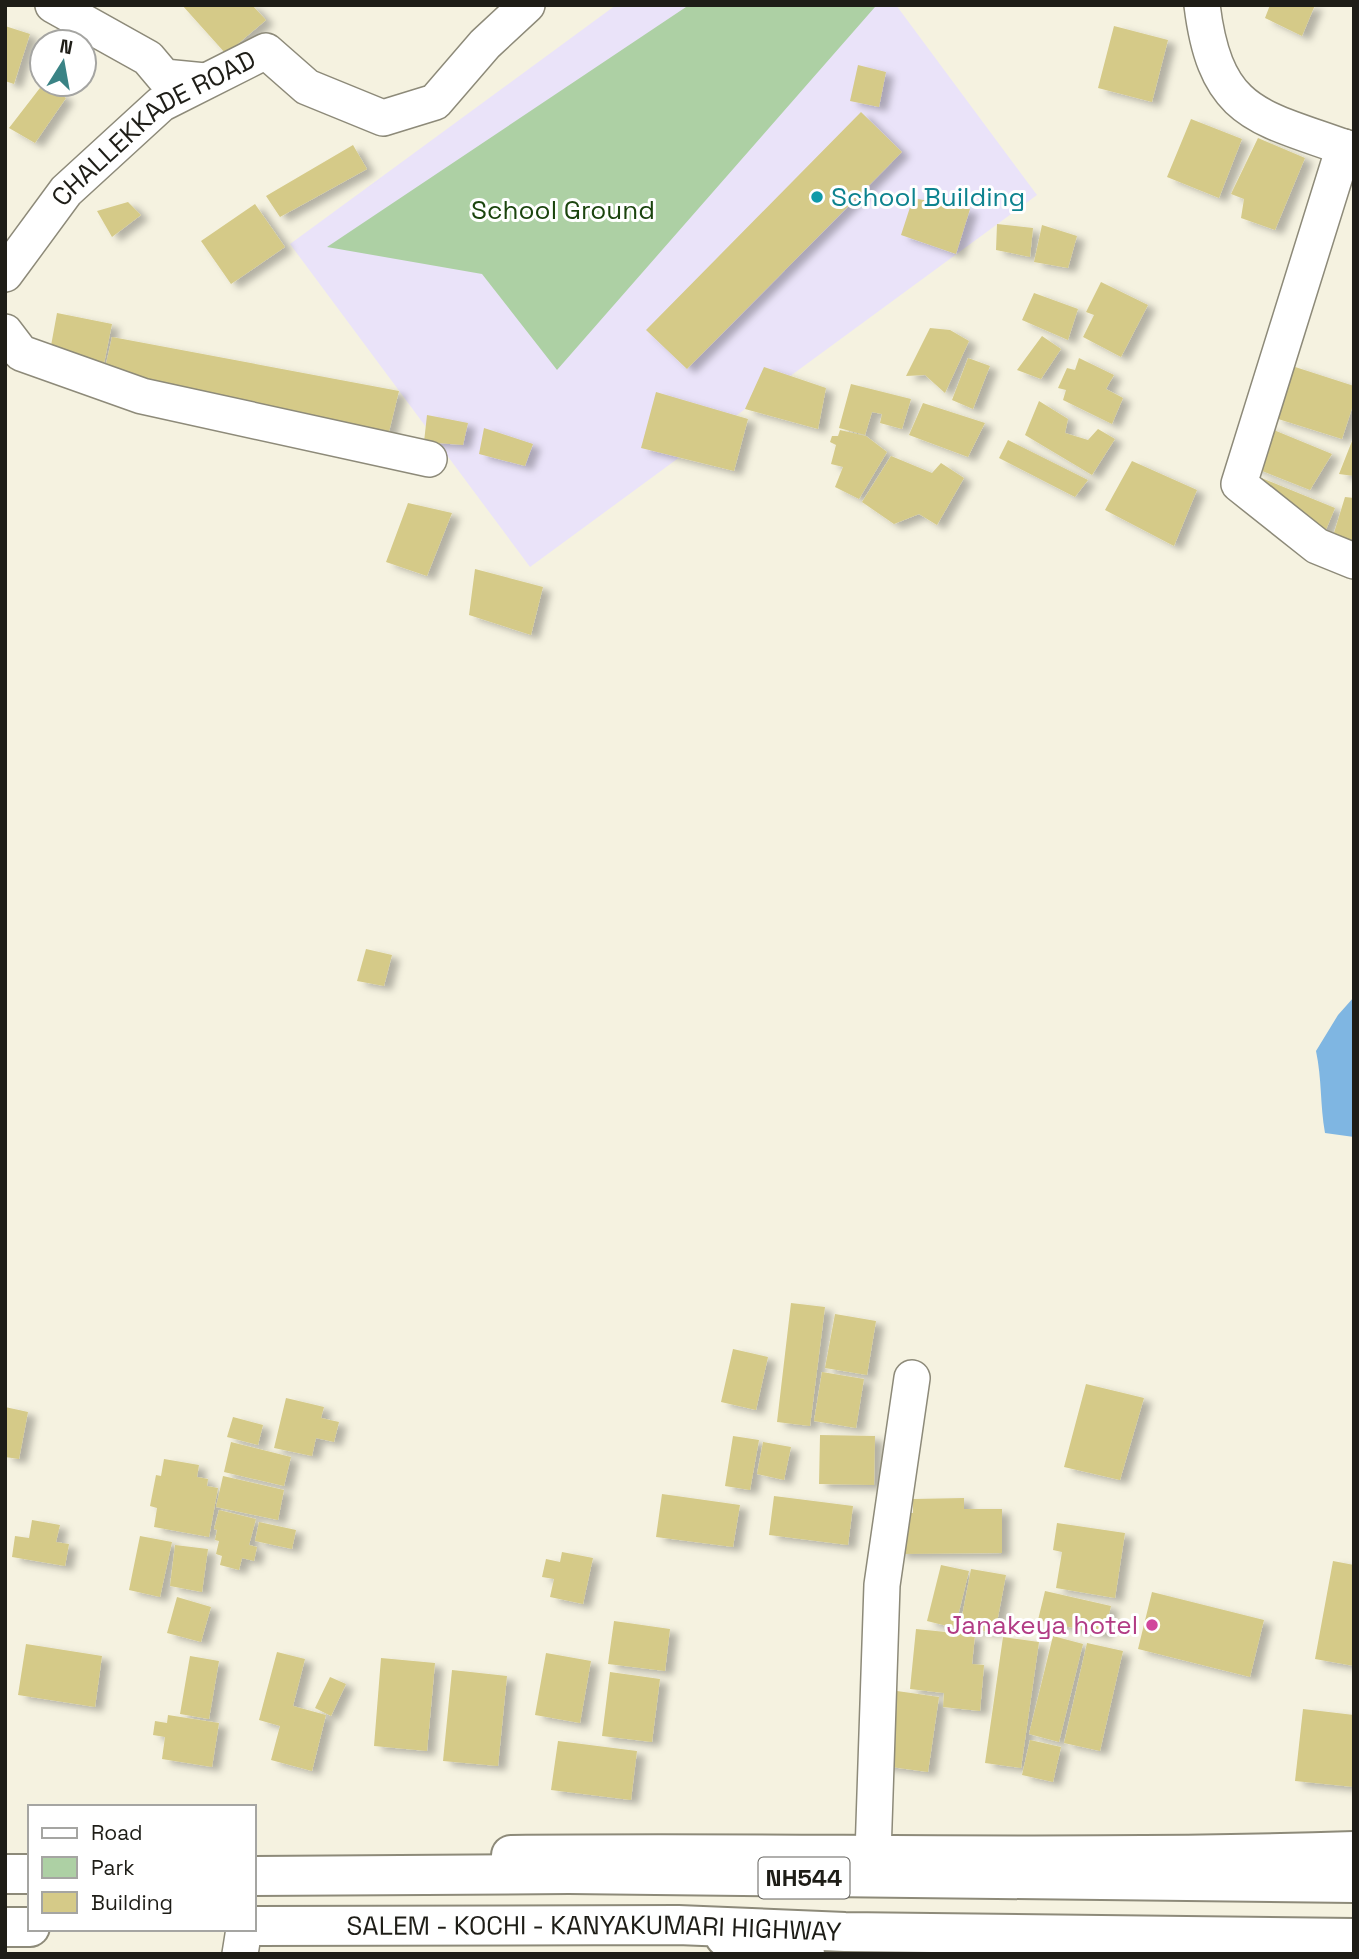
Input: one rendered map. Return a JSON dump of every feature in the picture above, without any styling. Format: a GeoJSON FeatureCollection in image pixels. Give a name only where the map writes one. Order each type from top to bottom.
{"type":"FeatureCollection","features":[{"type":"Feature","properties":{"kind":"main road"},"geometry":{"type":"LineString","coordinates":[[256,1860],[734,1853],[1162,1857],[1354,1851]]}},
{"type":"Feature","properties":{"kind":"main road"},"geometry":{"type":"LineString","coordinates":[[5,1871],[28,1868]]}},
{"type":"Feature","properties":{"kind":"main road"},"geometry":{"type":"LineString","coordinates":[[5,1871],[28,1874]]}},
{"type":"Feature","properties":{"kind":"main road","name":"SALEM - KOCHI - KANYAKUMARI HIGHWAY"},"geometry":{"type":"LineString","coordinates":[[256,1876],[569,1874],[1354,1883]]}},
{"type":"Feature","properties":{"kind":"main road"},"geometry":{"type":"LineString","coordinates":[[678,1925],[805,1954]]}},
{"type":"Feature","properties":{"kind":"main road","name":"SALEM - KOCHI - KANYAKUMARI HIGHWAY"},"geometry":{"type":"LineString","coordinates":[[256,1926],[678,1925],[845,1932],[1354,1938]]}},
{"type":"Feature","properties":{"kind":"main road"},"geometry":{"type":"LineString","coordinates":[[5,1927],[28,1927]]}},
{"type":"Feature","properties":{"kind":"street"},"geometry":{"type":"LineString","coordinates":[[53,5],[148,58],[164,77],[205,81]]}},
{"type":"Feature","properties":{"kind":"street","name":"CHALLEKKADE ROAD"},"geometry":{"type":"LineString","coordinates":[[5,274],[66,191],[160,104],[266,51],[307,87],[383,118],[435,102],[485,44],[527,5]]}},
{"type":"Feature","properties":{"kind":"street"},"geometry":{"type":"LineString","coordinates":[[1202,5],[1207,47],[1227,90],[1254,113],[1349,149],[1239,484],[1317,546],[1354,561]]}},
{"type":"Feature","properties":{"kind":"street"},"geometry":{"type":"LineString","coordinates":[[5,332],[21,353],[142,396],[429,459]]}},
{"type":"Feature","properties":{"kind":"street"},"geometry":{"type":"LineString","coordinates":[[873,1854],[882,1585],[912,1378]]}},
{"type":"Feature","properties":{"kind":"street"},"geometry":{"type":"LineString","coordinates":[[240,1954],[244,1931]]}},
{"type":"Feature","properties":{"kind":"shaded area"},"geometry":{"type":"Polygon","coordinates":[[[616,5],[896,5],[1037,195],[530,567],[290,244],[616,5]]]}},
{"type":"Feature","properties":{"kind":"green space","name":"School Ground"},"geometry":{"type":"Polygon","coordinates":[[[689,5],[875,7],[557,370],[482,274],[327,247],[689,5]]]}},
{"type":"Feature","properties":{"kind":"water"},"geometry":{"type":"Polygon","coordinates":[[[1354,997],[1354,1137],[1325,1133],[1316,1051],[1338,1015],[1354,997]]]}},
{"type":"Feature","properties":{"kind":"building"},"geometry":{"type":"Polygon","coordinates":[[[182,5],[252,5],[266,20],[226,54],[182,5]]]}},
{"type":"Feature","properties":{"kind":"building"},"geometry":{"type":"Polygon","coordinates":[[[1270,5],[1315,5],[1302,36],[1265,18],[1270,5]]]}},
{"type":"Feature","properties":{"kind":"building"},"geometry":{"type":"Polygon","coordinates":[[[5,26],[28,33],[28,40],[14,84],[5,81],[5,26]]]}},
{"type":"Feature","properties":{"kind":"building"},"geometry":{"type":"Polygon","coordinates":[[[1114,26],[1168,40],[1152,102],[1098,88],[1114,26]]]}},
{"type":"Feature","properties":{"kind":"building"},"geometry":{"type":"Polygon","coordinates":[[[858,65],[886,72],[879,107],[850,101],[858,65]]]}},
{"type":"Feature","properties":{"kind":"building"},"geometry":{"type":"Polygon","coordinates":[[[32,98],[66,98],[35,143],[9,128],[32,98]]]}},
{"type":"Feature","properties":{"kind":"building","name":"School Building"},"geometry":{"type":"Polygon","coordinates":[[[861,112],[902,152],[687,369],[646,330],[861,112]]]}},
{"type":"Feature","properties":{"kind":"building"},"geometry":{"type":"Polygon","coordinates":[[[1191,119],[1242,139],[1219,198],[1167,177],[1191,119]]]}},
{"type":"Feature","properties":{"kind":"building"},"geometry":{"type":"Polygon","coordinates":[[[1258,138],[1305,158],[1275,230],[1241,218],[1244,199],[1231,194],[1258,138]]]}},
{"type":"Feature","properties":{"kind":"building"},"geometry":{"type":"Polygon","coordinates":[[[353,145],[367,169],[280,217],[266,196],[353,145]]]}},
{"type":"Feature","properties":{"kind":"building"},"geometry":{"type":"Polygon","coordinates":[[[913,198],[970,209],[956,254],[901,235],[913,198]]]}},
{"type":"Feature","properties":{"kind":"building"},"geometry":{"type":"Polygon","coordinates":[[[128,202],[141,215],[112,237],[97,211],[128,202]]]}},
{"type":"Feature","properties":{"kind":"building"},"geometry":{"type":"Polygon","coordinates":[[[255,204],[285,247],[231,284],[201,241],[255,204]]]}},
{"type":"Feature","properties":{"kind":"building"},"geometry":{"type":"Polygon","coordinates":[[[997,224],[1033,228],[1030,257],[996,250],[997,224]]]}},
{"type":"Feature","properties":{"kind":"building"},"geometry":{"type":"Polygon","coordinates":[[[1042,225],[1077,236],[1068,268],[1034,262],[1042,225]]]}},
{"type":"Feature","properties":{"kind":"building"},"geometry":{"type":"Polygon","coordinates":[[[1101,282],[1148,305],[1121,357],[1083,337],[1094,315],[1086,312],[1101,282]]]}},
{"type":"Feature","properties":{"kind":"building"},"geometry":{"type":"Polygon","coordinates":[[[1034,293],[1078,309],[1068,340],[1022,320],[1034,293]]]}},
{"type":"Feature","properties":{"kind":"building"},"geometry":{"type":"Polygon","coordinates":[[[57,313],[112,324],[100,383],[46,373],[57,313]]]}},
{"type":"Feature","properties":{"kind":"building"},"geometry":{"type":"Polygon","coordinates":[[[930,328],[950,330],[969,341],[945,393],[925,375],[906,376],[930,328]]]}},
{"type":"Feature","properties":{"kind":"building"},"geometry":{"type":"Polygon","coordinates":[[[1042,336],[1061,349],[1041,379],[1017,370],[1042,336]]]}},
{"type":"Feature","properties":{"kind":"building"},"geometry":{"type":"Polygon","coordinates":[[[112,337],[399,391],[387,440],[102,382],[112,337]]]}},
{"type":"Feature","properties":{"kind":"building"},"geometry":{"type":"Polygon","coordinates":[[[968,358],[990,366],[973,409],[952,400],[968,358]]]}},
{"type":"Feature","properties":{"kind":"building"},"geometry":{"type":"Polygon","coordinates":[[[1079,358],[1114,375],[1106,389],[1123,398],[1112,424],[1063,400],[1066,390],[1058,388],[1067,368],[1075,370],[1079,358]]]}},
{"type":"Feature","properties":{"kind":"building"},"geometry":{"type":"Polygon","coordinates":[[[1292,366],[1354,386],[1354,402],[1342,439],[1275,418],[1292,366]]]}},
{"type":"Feature","properties":{"kind":"building"},"geometry":{"type":"Polygon","coordinates":[[[764,367],[826,388],[818,429],[745,409],[764,367]]]}},
{"type":"Feature","properties":{"kind":"building"},"geometry":{"type":"Polygon","coordinates":[[[851,384],[911,399],[902,429],[880,423],[882,414],[872,412],[865,435],[839,428],[851,384]]]}},
{"type":"Feature","properties":{"kind":"building"},"geometry":{"type":"Polygon","coordinates":[[[656,392],[748,419],[734,471],[641,448],[656,392]]]}},
{"type":"Feature","properties":{"kind":"building"},"geometry":{"type":"Polygon","coordinates":[[[1039,401],[1068,419],[1065,433],[1088,440],[1098,429],[1115,439],[1092,475],[1025,435],[1039,401]]]}},
{"type":"Feature","properties":{"kind":"building"},"geometry":{"type":"Polygon","coordinates":[[[923,403],[985,423],[968,457],[909,435],[923,403]]]}},
{"type":"Feature","properties":{"kind":"building"},"geometry":{"type":"Polygon","coordinates":[[[427,415],[468,423],[463,445],[424,442],[427,415]]]}},
{"type":"Feature","properties":{"kind":"building"},"geometry":{"type":"Polygon","coordinates":[[[1264,426],[1332,454],[1310,490],[1247,465],[1264,426]]]}},
{"type":"Feature","properties":{"kind":"building"},"geometry":{"type":"Polygon","coordinates":[[[484,428],[533,444],[525,466],[479,454],[484,428]]]}},
{"type":"Feature","properties":{"kind":"building"},"geometry":{"type":"Polygon","coordinates":[[[840,430],[866,436],[887,452],[859,499],[835,487],[843,467],[831,464],[836,445],[830,442],[832,436],[838,436],[840,430]]]}},
{"type":"Feature","properties":{"kind":"building"},"geometry":{"type":"Polygon","coordinates":[[[1354,436],[1354,476],[1339,474],[1354,436]]]}},
{"type":"Feature","properties":{"kind":"building"},"geometry":{"type":"Polygon","coordinates":[[[1008,440],[1088,480],[1075,497],[999,458],[1008,440]]]}},
{"type":"Feature","properties":{"kind":"building"},"geometry":{"type":"Polygon","coordinates":[[[891,456],[932,473],[941,463],[964,478],[937,525],[919,514],[894,524],[862,502],[891,456]]]}},
{"type":"Feature","properties":{"kind":"building"},"geometry":{"type":"Polygon","coordinates":[[[1132,461],[1197,490],[1174,546],[1105,510],[1132,461]]]}},
{"type":"Feature","properties":{"kind":"building"},"geometry":{"type":"Polygon","coordinates":[[[1259,477],[1335,508],[1323,537],[1247,504],[1259,477]]]}},
{"type":"Feature","properties":{"kind":"building"},"geometry":{"type":"Polygon","coordinates":[[[1345,497],[1354,498],[1354,553],[1330,546],[1345,497]]]}},
{"type":"Feature","properties":{"kind":"building"},"geometry":{"type":"Polygon","coordinates":[[[408,503],[452,513],[427,576],[386,562],[408,503]]]}},
{"type":"Feature","properties":{"kind":"building"},"geometry":{"type":"Polygon","coordinates":[[[475,569],[543,587],[531,635],[469,615],[475,569]]]}},
{"type":"Feature","properties":{"kind":"building"},"geometry":{"type":"Polygon","coordinates":[[[366,949],[392,955],[384,986],[357,981],[366,949]]]}},
{"type":"Feature","properties":{"kind":"building"},"geometry":{"type":"Polygon","coordinates":[[[791,1303],[825,1307],[810,1426],[777,1422],[791,1303]]]}},
{"type":"Feature","properties":{"kind":"building"},"geometry":{"type":"Polygon","coordinates":[[[835,1314],[876,1321],[867,1375],[825,1368],[835,1314]]]}},
{"type":"Feature","properties":{"kind":"building"},"geometry":{"type":"Polygon","coordinates":[[[733,1349],[768,1357],[756,1410],[721,1402],[733,1349]]]}},
{"type":"Feature","properties":{"kind":"building"},"geometry":{"type":"Polygon","coordinates":[[[822,1372],[864,1379],[856,1428],[814,1421],[822,1372]]]}},
{"type":"Feature","properties":{"kind":"building"},"geometry":{"type":"Polygon","coordinates":[[[1086,1384],[1144,1398],[1120,1480],[1064,1467],[1086,1384]]]}},
{"type":"Feature","properties":{"kind":"building"},"geometry":{"type":"Polygon","coordinates":[[[286,1398],[324,1407],[321,1418],[339,1422],[334,1442],[316,1438],[312,1456],[274,1448],[286,1398]]]}},
{"type":"Feature","properties":{"kind":"building"},"geometry":{"type":"Polygon","coordinates":[[[5,1407],[28,1412],[19,1459],[5,1457],[5,1407]]]}},
{"type":"Feature","properties":{"kind":"building"},"geometry":{"type":"Polygon","coordinates":[[[233,1417],[263,1425],[258,1445],[227,1437],[233,1417]]]}},
{"type":"Feature","properties":{"kind":"building"},"geometry":{"type":"Polygon","coordinates":[[[820,1435],[875,1436],[874,1485],[819,1484],[820,1435]]]}},
{"type":"Feature","properties":{"kind":"building"},"geometry":{"type":"Polygon","coordinates":[[[733,1436],[759,1440],[750,1490],[725,1486],[733,1436]]]}},
{"type":"Feature","properties":{"kind":"building"},"geometry":{"type":"Polygon","coordinates":[[[231,1442],[291,1457],[284,1486],[224,1472],[231,1442]]]}},
{"type":"Feature","properties":{"kind":"building"},"geometry":{"type":"Polygon","coordinates":[[[763,1442],[791,1447],[784,1480],[757,1474],[763,1442]]]}},
{"type":"Feature","properties":{"kind":"building"},"geometry":{"type":"Polygon","coordinates":[[[164,1459],[199,1465],[197,1477],[208,1479],[207,1486],[218,1488],[209,1537],[154,1527],[157,1508],[150,1506],[156,1475],[161,1476],[164,1459]]]}},
{"type":"Feature","properties":{"kind":"building"},"geometry":{"type":"Polygon","coordinates":[[[223,1476],[284,1490],[278,1520],[216,1507],[223,1476]]]}},
{"type":"Feature","properties":{"kind":"building"},"geometry":{"type":"Polygon","coordinates":[[[662,1494],[740,1505],[733,1547],[656,1537],[662,1494]]]}},
{"type":"Feature","properties":{"kind":"building"},"geometry":{"type":"Polygon","coordinates":[[[774,1496],[853,1506],[848,1545],[769,1535],[774,1496]]]}},
{"type":"Feature","properties":{"kind":"building"},"geometry":{"type":"Polygon","coordinates":[[[964,1498],[964,1509],[1002,1509],[1002,1553],[898,1554],[898,1513],[913,1513],[913,1499],[964,1498]]]}},
{"type":"Feature","properties":{"kind":"building"},"geometry":{"type":"Polygon","coordinates":[[[219,1510],[256,1519],[249,1545],[257,1547],[254,1561],[242,1558],[239,1570],[220,1565],[222,1556],[216,1554],[219,1541],[215,1540],[217,1530],[214,1529],[219,1510]]]}},
{"type":"Feature","properties":{"kind":"building"},"geometry":{"type":"Polygon","coordinates":[[[32,1520],[60,1525],[56,1542],[69,1544],[65,1566],[12,1557],[15,1536],[29,1538],[32,1520]]]}},
{"type":"Feature","properties":{"kind":"building"},"geometry":{"type":"Polygon","coordinates":[[[259,1522],[296,1530],[292,1549],[255,1541],[259,1522]]]}},
{"type":"Feature","properties":{"kind":"building"},"geometry":{"type":"Polygon","coordinates":[[[1057,1523],[1125,1533],[1115,1598],[1056,1588],[1062,1552],[1053,1550],[1057,1523]]]}},
{"type":"Feature","properties":{"kind":"building"},"geometry":{"type":"Polygon","coordinates":[[[140,1536],[172,1542],[160,1597],[129,1590],[140,1536]]]}},
{"type":"Feature","properties":{"kind":"building"},"geometry":{"type":"Polygon","coordinates":[[[175,1545],[208,1549],[202,1592],[170,1586],[175,1545]]]}},
{"type":"Feature","properties":{"kind":"building"},"geometry":{"type":"Polygon","coordinates":[[[562,1552],[593,1558],[583,1604],[550,1597],[554,1579],[542,1577],[546,1559],[560,1562],[562,1552]]]}},
{"type":"Feature","properties":{"kind":"building"},"geometry":{"type":"Polygon","coordinates":[[[1333,1561],[1354,1565],[1354,1666],[1315,1659],[1333,1561]]]}},
{"type":"Feature","properties":{"kind":"building"},"geometry":{"type":"Polygon","coordinates":[[[941,1565],[969,1571],[955,1628],[927,1621],[941,1565]]]}},
{"type":"Feature","properties":{"kind":"building"},"geometry":{"type":"Polygon","coordinates":[[[971,1569],[1006,1575],[995,1633],[960,1627],[971,1569]]]}},
{"type":"Feature","properties":{"kind":"building"},"geometry":{"type":"Polygon","coordinates":[[[1045,1591],[1111,1606],[1104,1635],[1038,1620],[1045,1591]]]}},
{"type":"Feature","properties":{"kind":"building"},"geometry":{"type":"Polygon","coordinates":[[[1152,1592],[1264,1620],[1250,1677],[1138,1649],[1152,1592]]]}},
{"type":"Feature","properties":{"kind":"building"},"geometry":{"type":"Polygon","coordinates":[[[177,1597],[211,1607],[201,1642],[167,1633],[177,1597]]]}},
{"type":"Feature","properties":{"kind":"building"},"geometry":{"type":"Polygon","coordinates":[[[614,1621],[670,1629],[665,1671],[608,1664],[614,1621]]]}},
{"type":"Feature","properties":{"kind":"building"},"geometry":{"type":"Polygon","coordinates":[[[916,1629],[975,1635],[972,1664],[984,1665],[980,1711],[943,1707],[944,1693],[910,1689],[916,1629]]]}},
{"type":"Feature","properties":{"kind":"building"},"geometry":{"type":"Polygon","coordinates":[[[1053,1636],[1083,1644],[1059,1742],[1029,1734],[1053,1636]]]}},
{"type":"Feature","properties":{"kind":"building"},"geometry":{"type":"Polygon","coordinates":[[[1003,1637],[1039,1642],[1021,1768],[985,1763],[1003,1637]]]}},
{"type":"Feature","properties":{"kind":"building"},"geometry":{"type":"Polygon","coordinates":[[[1087,1643],[1123,1651],[1100,1751],[1064,1743],[1087,1643]]]}},
{"type":"Feature","properties":{"kind":"building"},"geometry":{"type":"Polygon","coordinates":[[[26,1644],[102,1656],[95,1707],[18,1695],[26,1644]]]}},
{"type":"Feature","properties":{"kind":"building"},"geometry":{"type":"Polygon","coordinates":[[[277,1652],[305,1659],[293,1706],[326,1715],[312,1771],[271,1760],[280,1726],[259,1720],[277,1652]]]}},
{"type":"Feature","properties":{"kind":"building"},"geometry":{"type":"Polygon","coordinates":[[[546,1653],[591,1661],[580,1723],[535,1715],[546,1653]]]}},
{"type":"Feature","properties":{"kind":"building"},"geometry":{"type":"Polygon","coordinates":[[[190,1656],[219,1661],[209,1719],[180,1714],[190,1656]]]}},
{"type":"Feature","properties":{"kind":"building"},"geometry":{"type":"Polygon","coordinates":[[[381,1658],[435,1663],[427,1751],[374,1746],[381,1658]]]}},
{"type":"Feature","properties":{"kind":"building"},"geometry":{"type":"Polygon","coordinates":[[[452,1670],[507,1676],[498,1766],[443,1761],[452,1670]]]}},
{"type":"Feature","properties":{"kind":"building"},"geometry":{"type":"Polygon","coordinates":[[[610,1672],[660,1679],[652,1742],[602,1736],[610,1672]]]}},
{"type":"Feature","properties":{"kind":"building"},"geometry":{"type":"Polygon","coordinates":[[[330,1677],[346,1684],[331,1716],[315,1708],[330,1677]]]}},
{"type":"Feature","properties":{"kind":"building"},"geometry":{"type":"Polygon","coordinates":[[[897,1691],[939,1697],[928,1772],[869,1764],[891,1735],[897,1691]]]}},
{"type":"Feature","properties":{"kind":"building"},"geometry":{"type":"Polygon","coordinates":[[[1303,1709],[1354,1715],[1354,1787],[1295,1781],[1303,1709]]]}},
{"type":"Feature","properties":{"kind":"building"},"geometry":{"type":"Polygon","coordinates":[[[168,1715],[219,1723],[212,1767],[162,1759],[165,1737],[153,1735],[155,1721],[167,1723],[168,1715]]]}},
{"type":"Feature","properties":{"kind":"building"},"geometry":{"type":"Polygon","coordinates":[[[1030,1740],[1061,1747],[1053,1782],[1022,1775],[1030,1740]]]}},
{"type":"Feature","properties":{"kind":"building"},"geometry":{"type":"Polygon","coordinates":[[[558,1741],[637,1751],[631,1800],[551,1790],[558,1741]]]}},
{"type":"Feature","properties":{"kind":"place","name":"School Building"},"geometry":{"type":"Point","coordinates":[817,197]}},
{"type":"Feature","properties":{"kind":"place","name":"Janakeya hotel"},"geometry":{"type":"Point","coordinates":[1152,1625]}}]}
